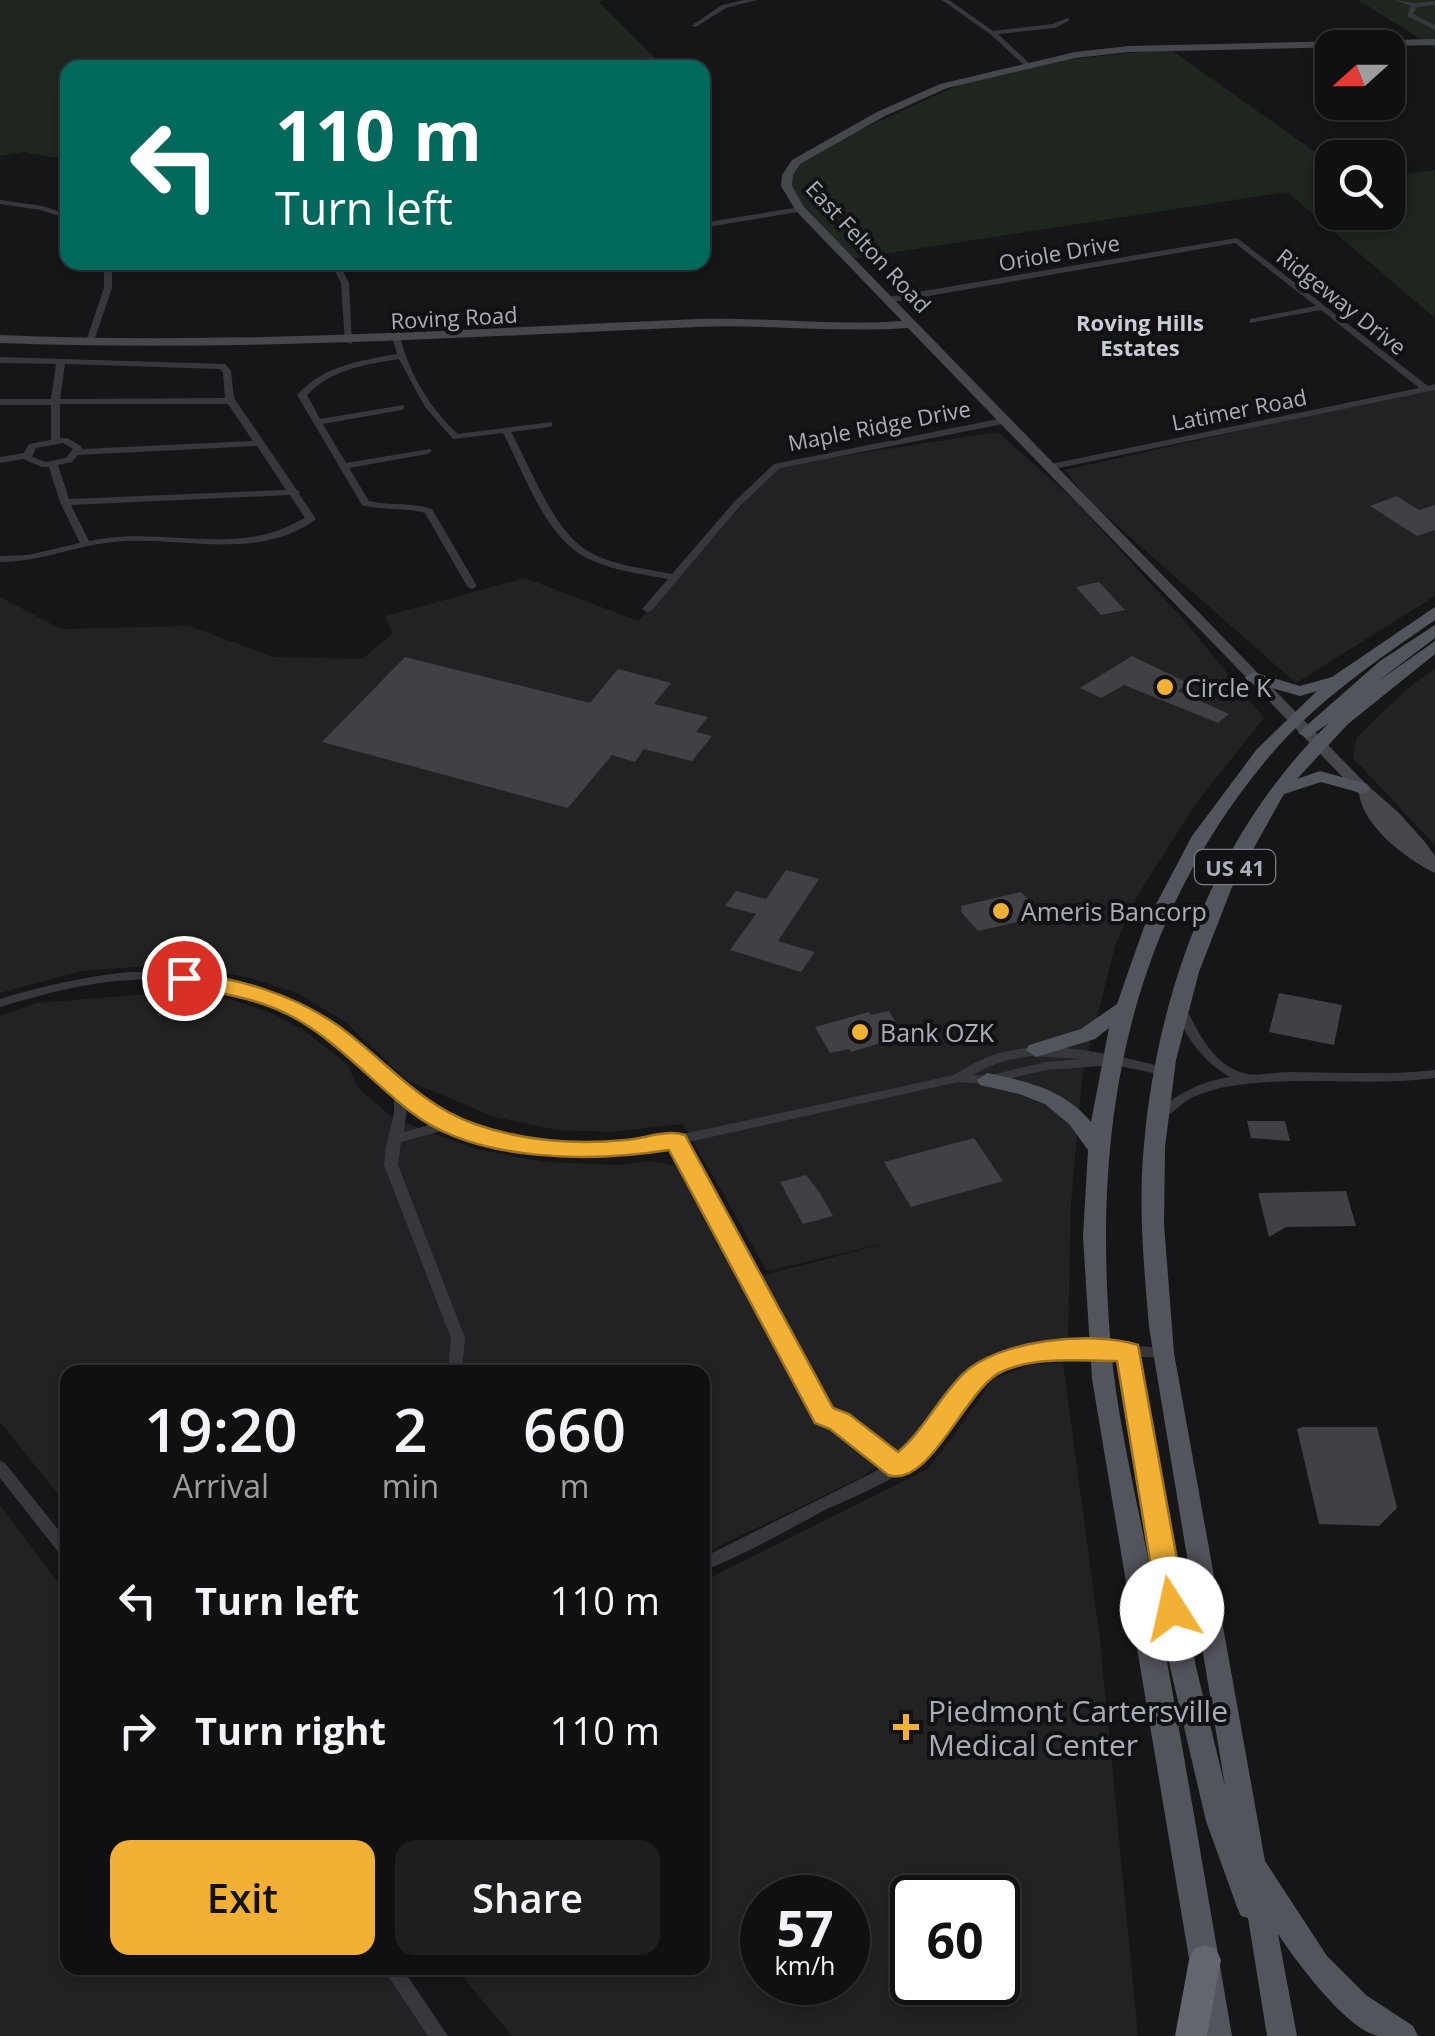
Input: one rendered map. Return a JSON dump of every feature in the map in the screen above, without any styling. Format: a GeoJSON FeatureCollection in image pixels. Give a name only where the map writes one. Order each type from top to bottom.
{"type":"FeatureCollection","features":[{"type":"Feature","properties":{"kind":"highway"},"geometry":{"type":"LineString","coordinates":[[1190,2036],[1205,1960]]}},
{"type":"Feature","properties":{"kind":"main road","name":"US 41"},"geometry":{"type":"LineString","coordinates":[[1282,2036],[1162,1353],[1153,1239],[1157,1118],[1163,1072],[1194,958],[1266,807],[1279,792],[1307,733],[1342,678],[1435,612]]}},
{"type":"Feature","properties":{"kind":"main road"},"geometry":{"type":"LineString","coordinates":[[1307,733],[1386,665],[1435,630]]}},
{"type":"Feature","properties":{"kind":"main road","name":"US 41"},"geometry":{"type":"LineString","coordinates":[[1217,2036],[1100,1351],[1094,1240],[1098,1149],[1110,1062],[1123,1008],[1154,921],[1188,854],[1228,794],[1307,733],[1435,646]]}},
{"type":"Feature","properties":{"kind":"main road"},"geometry":{"type":"LineString","coordinates":[[1253,678],[1300,691],[1342,678]]}},
{"type":"Feature","properties":{"kind":"main road"},"geometry":{"type":"LineString","coordinates":[[1279,792],[1320,776],[1360,788]]}},
{"type":"Feature","properties":{"kind":"main road"},"geometry":{"type":"LineString","coordinates":[[1036,1050],[1088,1034],[1123,1008]]}},
{"type":"Feature","properties":{"kind":"main road"},"geometry":{"type":"LineString","coordinates":[[987,1080],[1038,1091],[1066,1106],[1078,1117],[1098,1149]]}},
{"type":"Feature","properties":{"kind":"main road"},"geometry":{"type":"LineString","coordinates":[[1128,1352],[1189,1696],[1220,1822],[1238,1878],[1262,1926]]}},
{"type":"Feature","properties":{"kind":"main road"},"geometry":{"type":"LineString","coordinates":[[1248,1845],[1287,1925],[1314,1964],[1353,2002],[1402,2036]]}},
{"type":"Feature","properties":{"kind":"street"},"geometry":{"type":"LineString","coordinates":[[694,26],[724,6],[754,0]]}},
{"type":"Feature","properties":{"kind":"street"},"geometry":{"type":"LineString","coordinates":[[945,0],[992,33],[1025,64]]}},
{"type":"Feature","properties":{"kind":"street"},"geometry":{"type":"LineString","coordinates":[[1396,0],[1414,5],[1435,3]]}},
{"type":"Feature","properties":{"kind":"street"},"geometry":{"type":"LineString","coordinates":[[1414,5],[1408,15],[1435,28]]}},
{"type":"Feature","properties":{"kind":"street"},"geometry":{"type":"LineString","coordinates":[[992,33],[1056,26],[1067,20]]}},
{"type":"Feature","properties":{"kind":"street","name":"East Felton Road"},"geometry":{"type":"LineString","coordinates":[[1434,867],[1411,853],[1374,814],[1360,788],[800,209],[784,183],[785,174],[796,162],[882,114],[944,86],[1025,64],[1129,49],[1435,42]]}},
{"type":"Feature","properties":{"kind":"street"},"geometry":{"type":"LineString","coordinates":[[0,202],[60,214]]}},
{"type":"Feature","properties":{"kind":"street"},"geometry":{"type":"LineString","coordinates":[[710,225],[800,209]]}},
{"type":"Feature","properties":{"kind":"street"},"geometry":{"type":"LineString","coordinates":[[710,219],[714,224]]}},
{"type":"Feature","properties":{"kind":"street","name":"Oriole Drive"},"geometry":{"type":"LineString","coordinates":[[888,300],[1237,240]]}},
{"type":"Feature","properties":{"kind":"street","name":"Ridgeway Drive"},"geometry":{"type":"LineString","coordinates":[[1237,240],[1320,308],[1430,388]]}},
{"type":"Feature","properties":{"kind":"street"},"geometry":{"type":"LineString","coordinates":[[90,341],[108,288],[108,270]]}},
{"type":"Feature","properties":{"kind":"street"},"geometry":{"type":"LineString","coordinates":[[338,270],[345,284],[349,342]]}},
{"type":"Feature","properties":{"kind":"street"},"geometry":{"type":"LineString","coordinates":[[1253,321],[1320,308]]}},
{"type":"Feature","properties":{"kind":"street","name":"Roving Road"},"geometry":{"type":"LineString","coordinates":[[0,339],[349,342],[739,321],[911,324]]}},
{"type":"Feature","properties":{"kind":"street"},"geometry":{"type":"LineString","coordinates":[[397,340],[443,428],[456,437],[548,424]]}},
{"type":"Feature","properties":{"kind":"street"},"geometry":{"type":"LineString","coordinates":[[402,356],[353,364],[316,377],[302,395],[365,504],[384,510],[416,506],[429,511],[472,586]]}},
{"type":"Feature","properties":{"kind":"street"},"geometry":{"type":"LineString","coordinates":[[0,360],[222,366],[227,371],[231,401],[311,519],[279,534],[219,544],[120,539],[0,559]]}},
{"type":"Feature","properties":{"kind":"street"},"geometry":{"type":"LineString","coordinates":[[56,439],[55,405],[61,362]]}},
{"type":"Feature","properties":{"kind":"street","name":"Latimer Road"},"geometry":{"type":"LineString","coordinates":[[1050,468],[1430,388]]}},
{"type":"Feature","properties":{"kind":"street"},"geometry":{"type":"LineString","coordinates":[[0,402],[55,405],[231,401]]}},
{"type":"Feature","properties":{"kind":"street"},"geometry":{"type":"LineString","coordinates":[[317,422],[401,407]]}},
{"type":"Feature","properties":{"kind":"street","name":"Maple Ridge Drive"},"geometry":{"type":"LineString","coordinates":[[646,609],[738,504],[777,466],[1003,420]]}},
{"type":"Feature","properties":{"kind":"street"},"geometry":{"type":"LineString","coordinates":[[506,431],[571,545],[601,562],[674,576]]}},
{"type":"Feature","properties":{"kind":"street"},"geometry":{"type":"LineString","coordinates":[[26,456],[32,446],[56,439],[76,444],[78,452]]}},
{"type":"Feature","properties":{"kind":"street"},"geometry":{"type":"LineString","coordinates":[[0,460],[26,456],[37,464],[53,464],[69,460],[78,452],[260,443]]}},
{"type":"Feature","properties":{"kind":"street"},"geometry":{"type":"LineString","coordinates":[[343,466],[427,450]]}},
{"type":"Feature","properties":{"kind":"street"},"geometry":{"type":"LineString","coordinates":[[53,464],[65,502],[85,543]]}},
{"type":"Feature","properties":{"kind":"street"},"geometry":{"type":"LineString","coordinates":[[65,502],[295,492]]}},
{"type":"Feature","properties":{"kind":"street"},"geometry":{"type":"LineString","coordinates":[[0,1004],[41,990],[109,978],[159,976],[226,983],[284,1003],[315,1020],[400,1092],[450,1124],[501,1140],[549,1149],[625,1149],[958,1078],[987,1080],[1046,1066],[1110,1062]]}},
{"type":"Feature","properties":{"kind":"street"},"geometry":{"type":"LineString","coordinates":[[1179,1006],[1194,1040],[1206,1055],[1243,1078]]}},
{"type":"Feature","properties":{"kind":"street"},"geometry":{"type":"LineString","coordinates":[[958,1078],[976,1064],[1036,1050],[1064,1050],[1163,1072]]}},
{"type":"Feature","properties":{"kind":"street"},"geometry":{"type":"LineString","coordinates":[[1157,1118],[1175,1101],[1203,1086],[1243,1078],[1386,1080],[1435,1074]]}},
{"type":"Feature","properties":{"kind":"street"},"geometry":{"type":"LineString","coordinates":[[400,1092],[402,1116],[392,1146],[391,1166],[458,1338],[456,1365]]}},
{"type":"Feature","properties":{"kind":"street"},"geometry":{"type":"LineString","coordinates":[[397,1138],[450,1124]]}},
{"type":"Feature","properties":{"kind":"street"},"geometry":{"type":"LineString","coordinates":[[676,1141],[824,1416],[839,1422],[898,1468]]}},
{"type":"Feature","properties":{"kind":"street"},"geometry":{"type":"LineString","coordinates":[[710,1561],[898,1468],[924,1444],[969,1384],[990,1365],[1040,1350],[1162,1353]]}},
{"type":"Feature","properties":{"kind":"street"},"geometry":{"type":"LineString","coordinates":[[0,1467],[60,1544]]}},
{"type":"Feature","properties":{"kind":"street"},"geometry":{"type":"LineString","coordinates":[[397,1975],[439,2036]]}},
{"type":"Feature","properties":{"kind":"shaded area"},"geometry":{"type":"Polygon","coordinates":[[[0,0],[604,0],[599,2],[657,60],[60,60],[60,159],[24,152],[0,156],[0,0]]]}},
{"type":"Feature","properties":{"kind":"shaded area"},"geometry":{"type":"Polygon","coordinates":[[[1358,0],[1435,0],[1435,48],[1358,0]]]}},
{"type":"Feature","properties":{"kind":"shaded area"},"geometry":{"type":"Polygon","coordinates":[[[1170,49],[1315,152],[1315,216],[1287,192],[850,259],[800,209],[785,179],[791,167],[817,150],[971,79],[1025,64],[1170,49]]]}},
{"type":"Feature","properties":{"kind":"shaded area"},"geometry":{"type":"Polygon","coordinates":[[[1435,170],[1435,318],[1332,230],[1405,230],[1405,174],[1435,170]]]}},
{"type":"Feature","properties":{"kind":"shaded area"},"geometry":{"type":"Polygon","coordinates":[[[1435,387],[1435,596],[1296,683],[1089,501],[1065,470],[1435,387]]]}},
{"type":"Feature","properties":{"kind":"shaded area"},"geometry":{"type":"Polygon","coordinates":[[[998,432],[1075,501],[1183,619],[1264,718],[1197,802],[1137,896],[1115,946],[1082,1077],[1071,1204],[1068,1337],[1003,1349],[980,1360],[965,1373],[916,1438],[862,1477],[710,1551],[710,1365],[60,1365],[60,1496],[0,1422],[0,1016],[36,1003],[187,991],[227,998],[271,1013],[305,1031],[347,1064],[358,1088],[393,1118],[435,1134],[476,1149],[544,1162],[617,1165],[650,1161],[677,1166],[738,1282],[894,1241],[767,1271],[683,1124],[612,1132],[556,1130],[495,1117],[408,1081],[344,1021],[297,993],[247,977],[194,968],[134,967],[82,971],[0,993],[0,597],[61,629],[189,626],[274,657],[362,659],[392,634],[386,616],[525,578],[638,621],[777,466],[998,432]]]}},
{"type":"Feature","properties":{"kind":"shaded area"},"geometry":{"type":"Polygon","coordinates":[[[1435,668],[1435,845],[1353,758],[1357,737],[1435,668]]]}},
{"type":"Feature","properties":{"kind":"shaded area","name":"Piedmont Cartersville Medical Center"},"geometry":{"type":"Polygon","coordinates":[[[1063,1363],[1100,1640],[1138,2036],[512,2036],[461,1975],[710,1975],[710,1578],[926,1470],[992,1380],[1030,1365],[1063,1363]]]}},
{"type":"Feature","properties":{"kind":"shaded area"},"geometry":{"type":"Polygon","coordinates":[[[0,1505],[60,1585],[60,1975],[391,1975],[433,2036],[0,2036],[0,1505]]]}},
{"type":"Feature","properties":{"kind":"building"},"geometry":{"type":"Polygon","coordinates":[[[1397,496],[1419,510],[1435,505],[1435,530],[1417,536],[1370,506],[1397,496]]]}},
{"type":"Feature","properties":{"kind":"building"},"geometry":{"type":"Polygon","coordinates":[[[1099,582],[1125,610],[1101,615],[1076,587],[1099,582]]]}},
{"type":"Feature","properties":{"kind":"building"},"geometry":{"type":"Polygon","coordinates":[[[1132,656],[1188,683],[1178,691],[1229,714],[1218,723],[1124,685],[1101,698],[1080,688],[1132,656]]]}},
{"type":"Feature","properties":{"kind":"building"},"geometry":{"type":"Polygon","coordinates":[[[405,657],[590,703],[618,669],[671,683],[654,704],[708,717],[696,732],[712,736],[692,761],[644,749],[635,762],[612,755],[568,808],[322,742],[405,657]]]}},
{"type":"Feature","properties":{"kind":"building"},"geometry":{"type":"Polygon","coordinates":[[[786,870],[819,879],[778,941],[815,952],[801,972],[730,950],[756,914],[725,906],[736,891],[766,899],[786,870]]]}},
{"type":"Feature","properties":{"kind":"building","name":"Ameris Bancorp"},"geometry":{"type":"Polygon","coordinates":[[[1021,892],[1040,911],[1034,912],[1038,917],[978,931],[962,913],[961,906],[1021,892]]]}},
{"type":"Feature","properties":{"kind":"building"},"geometry":{"type":"Polygon","coordinates":[[[1279,993],[1342,1005],[1334,1045],[1269,1032],[1279,993]]]}},
{"type":"Feature","properties":{"kind":"building","name":"Bank OZK"},"geometry":{"type":"Polygon","coordinates":[[[889,1011],[904,1036],[851,1052],[849,1049],[830,1053],[815,1027],[869,1012],[871,1015],[889,1011]]]}},
{"type":"Feature","properties":{"kind":"building"},"geometry":{"type":"Polygon","coordinates":[[[1247,1121],[1285,1121],[1290,1141],[1251,1138],[1247,1121]]]}},
{"type":"Feature","properties":{"kind":"building"},"geometry":{"type":"Polygon","coordinates":[[[974,1138],[1003,1181],[911,1207],[884,1162],[974,1138]]]}},
{"type":"Feature","properties":{"kind":"building"},"geometry":{"type":"Polygon","coordinates":[[[806,1175],[833,1216],[803,1224],[780,1182],[806,1175]]]}},
{"type":"Feature","properties":{"kind":"building"},"geometry":{"type":"Polygon","coordinates":[[[1346,1191],[1356,1226],[1286,1227],[1269,1237],[1258,1193],[1346,1191]]]}},
{"type":"Feature","properties":{"kind":"building"},"geometry":{"type":"Polygon","coordinates":[[[1377,1427],[1397,1508],[1379,1526],[1319,1524],[1297,1429],[1377,1427]]]}},
{"type":"Feature","properties":{"kind":"place","name":"Circle K"},"geometry":{"type":"Point","coordinates":[1165,687]}},
{"type":"Feature","properties":{"kind":"place","name":"Ameris Bancorp"},"geometry":{"type":"Point","coordinates":[1001,911]}},
{"type":"Feature","properties":{"kind":"place","name":"Bank OZK"},"geometry":{"type":"Point","coordinates":[860,1032]}},
{"type":"Feature","properties":{"kind":"place","name":"Piedmont Cartersville Medical Center"},"geometry":{"type":"Point","coordinates":[906,1727]}},
{"type":"Feature","properties":{"kind":"district","name":"Roving Hills Estates"},"geometry":{"type":"Point","coordinates":[1140,335]}},
{"type":"Feature","properties":{"kind":"route"},"geometry":{"type":"LineString","coordinates":[[184,978],[210,980],[260,993],[301,1011],[423,1110],[467,1130],[549,1149],[625,1149],[676,1141],[824,1416],[839,1422],[898,1468],[924,1444],[978,1374],[1001,1359],[1040,1350],[1128,1352],[1172,1609]]}}]}
